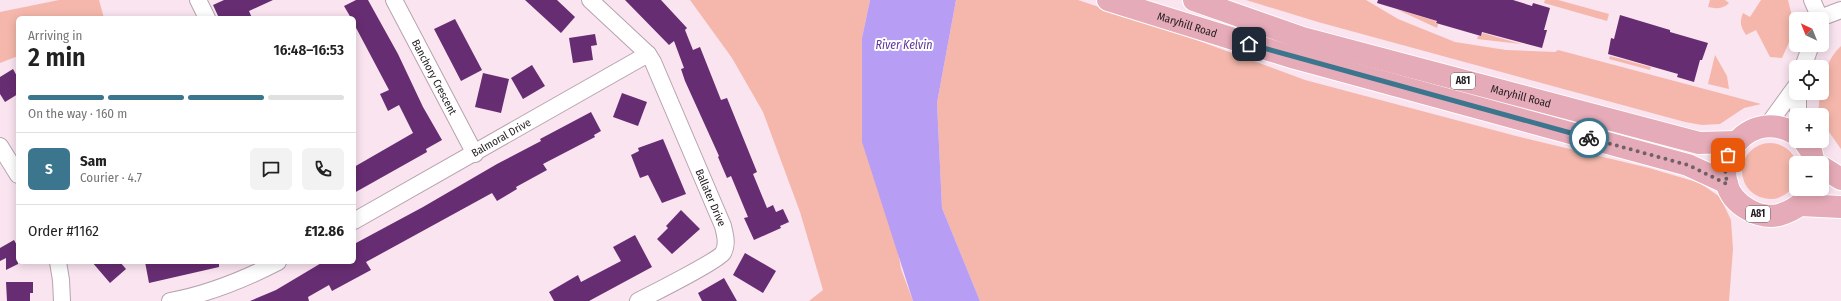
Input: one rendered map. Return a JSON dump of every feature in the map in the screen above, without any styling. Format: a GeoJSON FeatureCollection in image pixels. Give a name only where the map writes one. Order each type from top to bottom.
{"type":"FeatureCollection","features":[{"type":"Feature","properties":{"kind":"main road","name":"Maryhill Road"},"geometry":{"type":"LineString","coordinates":[[1194,0],[1302,38],[1676,137],[1699,143],[1736,142]]}},
{"type":"Feature","properties":{"kind":"main road","name":"Maryhill Road"},"geometry":{"type":"LineString","coordinates":[[1119,2],[1295,58],[1688,165],[1727,184]]}},
{"type":"Feature","properties":{"kind":"main road","name":"A81"},"geometry":{"type":"LineString","coordinates":[[1789,131],[1778,126],[1755,128],[1744,134],[1736,142],[1728,155],[1725,169],[1727,184],[1737,201],[1754,213],[1765,216],[1789,212],[1805,197],[1841,207]]}},
{"type":"Feature","properties":{"kind":"main road"},"geometry":{"type":"LineString","coordinates":[[1829,171],[1841,179]]}},
{"type":"Feature","properties":{"kind":"street"},"geometry":{"type":"LineString","coordinates":[[198,0],[206,16]]}},
{"type":"Feature","properties":{"kind":"street","name":"Banchory Crescent"},"geometry":{"type":"LineString","coordinates":[[394,0],[475,154]]}},
{"type":"Feature","properties":{"kind":"street"},"geometry":{"type":"LineString","coordinates":[[590,0],[648,54]]}},
{"type":"Feature","properties":{"kind":"street"},"geometry":{"type":"LineString","coordinates":[[1812,0],[1817,12]]}},
{"type":"Feature","properties":{"kind":"street"},"geometry":{"type":"LineString","coordinates":[[1829,15],[1841,10]]}},
{"type":"Feature","properties":{"kind":"street","name":"Balmoral Drive"},"geometry":{"type":"LineString","coordinates":[[356,220],[475,154],[648,54]]}},
{"type":"Feature","properties":{"kind":"street","name":"Ballater Drive"},"geometry":{"type":"LineString","coordinates":[[638,301],[711,262],[722,254],[726,242],[722,226],[648,54]]}},
{"type":"Feature","properties":{"kind":"street"},"geometry":{"type":"LineString","coordinates":[[1767,126],[1789,96]]}},
{"type":"Feature","properties":{"kind":"street"},"geometry":{"type":"LineString","coordinates":[[2,154],[16,172]]}},
{"type":"Feature","properties":{"kind":"street"},"geometry":{"type":"LineString","coordinates":[[58,264],[62,301]]}},
{"type":"Feature","properties":{"kind":"street"},"geometry":{"type":"LineString","coordinates":[[170,301],[191,297],[225,287],[274,264]]}},
{"type":"Feature","properties":{"kind":"shaded area"},"geometry":{"type":"Polygon","coordinates":[[[59,0],[99,0],[103,16],[16,16],[16,57],[0,63],[0,12],[59,0]]]}},
{"type":"Feature","properties":{"kind":"shaded area"},"geometry":{"type":"Polygon","coordinates":[[[690,0],[870,0],[862,38],[901,269],[913,301],[809,301],[823,290],[800,212],[763,112],[732,58],[690,0]]]}},
{"type":"Feature","properties":{"kind":"shaded area"},"geometry":{"type":"Polygon","coordinates":[[[956,0],[1078,0],[1183,35],[1305,80],[1516,136],[1649,168],[1700,183],[1720,197],[1731,220],[1733,249],[1729,301],[980,301],[942,208],[937,103],[956,0]]]}},
{"type":"Feature","properties":{"kind":"shaded area"},"geometry":{"type":"Polygon","coordinates":[[[1246,0],[1366,0],[1398,19],[1455,42],[1506,50],[1555,52],[1558,50],[1761,104],[1744,108],[1720,124],[1702,125],[1685,122],[1318,22],[1246,0]]]}},
{"type":"Feature","properties":{"kind":"shaded area"},"geometry":{"type":"Polygon","coordinates":[[[1545,0],[1558,0],[1609,14],[1607,21],[1544,3],[1545,0]]]}},
{"type":"Feature","properties":{"kind":"shaded area"},"geometry":{"type":"Polygon","coordinates":[[[1710,0],[1725,0],[1729,3],[1722,7],[1711,8],[1708,7],[1710,0]]]}},
{"type":"Feature","properties":{"kind":"shaded area"},"geometry":{"type":"Polygon","coordinates":[[[1761,0],[1788,0],[1791,12],[1789,12],[1789,42],[1782,58],[1770,57],[1756,30],[1746,35],[1742,27],[1741,20],[1743,13],[1750,17],[1761,0]]]}},
{"type":"Feature","properties":{"kind":"shaded area"},"geometry":{"type":"Polygon","coordinates":[[[1396,9],[1436,21],[1435,23],[1438,24],[1437,28],[1396,9]]]}},
{"type":"Feature","properties":{"kind":"shaded area"},"geometry":{"type":"Polygon","coordinates":[[[1483,33],[1521,44],[1477,39],[1478,36],[1481,36],[1483,33]]]}},
{"type":"Feature","properties":{"kind":"shaded area"},"geometry":{"type":"Polygon","coordinates":[[[1841,46],[1841,149],[1829,132],[1829,108],[1819,108],[1819,100],[1829,100],[1829,62],[1841,46]]]}},
{"type":"Feature","properties":{"kind":"shaded area"},"geometry":{"type":"Polygon","coordinates":[[[1715,55],[1727,76],[1729,89],[1708,84],[1715,55]]]}},
{"type":"Feature","properties":{"kind":"shaded area"},"geometry":{"type":"Polygon","coordinates":[[[1610,56],[1651,67],[1650,70],[1609,59],[1610,56]]]}},
{"type":"Feature","properties":{"kind":"shaded area"},"geometry":{"type":"Polygon","coordinates":[[[1770,143],[1781,145],[1790,151],[1793,156],[1789,156],[1789,192],[1781,197],[1770,199],[1759,197],[1750,191],[1744,182],[1742,171],[1744,160],[1750,151],[1759,145],[1770,143]]]}},
{"type":"Feature","properties":{"kind":"water","name":"River Kelvin"},"geometry":{"type":"Polygon","coordinates":[[[870,0],[956,0],[937,103],[942,208],[980,301],[913,301],[862,142],[862,38],[870,0]]]}},
{"type":"Feature","properties":{"kind":"building"},"geometry":{"type":"Polygon","coordinates":[[[224,0],[273,0],[249,11],[251,16],[218,16],[213,5],[224,0]]]}},
{"type":"Feature","properties":{"kind":"building"},"geometry":{"type":"Polygon","coordinates":[[[356,0],[368,0],[398,54],[423,107],[442,140],[426,149],[427,152],[356,192],[356,166],[413,133],[399,105],[388,111],[380,94],[389,90],[356,28],[356,16],[350,16],[344,6],[356,0]]]}},
{"type":"Feature","properties":{"kind":"building"},"geometry":{"type":"Polygon","coordinates":[[[525,0],[557,0],[575,17],[561,33],[525,0]]]}},
{"type":"Feature","properties":{"kind":"building"},"geometry":{"type":"Polygon","coordinates":[[[625,0],[661,0],[687,28],[685,30],[693,50],[700,47],[721,100],[727,98],[757,172],[753,174],[767,208],[773,205],[776,212],[783,209],[789,222],[780,226],[781,228],[754,240],[744,218],[748,217],[731,176],[727,178],[718,157],[719,156],[685,81],[681,69],[684,68],[674,41],[669,45],[625,0]]]}},
{"type":"Feature","properties":{"kind":"building"},"geometry":{"type":"Polygon","coordinates":[[[1378,0],[1513,0],[1532,6],[1533,3],[1550,8],[1544,30],[1547,30],[1542,48],[1482,32],[1481,36],[1436,23],[1437,21],[1377,3],[1378,0]]]}},
{"type":"Feature","properties":{"kind":"building"},"geometry":{"type":"Polygon","coordinates":[[[1620,15],[1708,43],[1702,60],[1700,60],[1694,82],[1677,77],[1678,74],[1608,54],[1611,38],[1614,39],[1620,15]]]}},
{"type":"Feature","properties":{"kind":"building"},"geometry":{"type":"Polygon","coordinates":[[[455,19],[482,70],[461,81],[434,29],[455,19]]]}},
{"type":"Feature","properties":{"kind":"building"},"geometry":{"type":"Polygon","coordinates":[[[595,34],[597,45],[591,46],[593,60],[573,63],[569,38],[595,34]]]}},
{"type":"Feature","properties":{"kind":"building"},"geometry":{"type":"Polygon","coordinates":[[[532,65],[545,86],[523,99],[511,78],[532,65]]]}},
{"type":"Feature","properties":{"kind":"building"},"geometry":{"type":"Polygon","coordinates":[[[13,69],[16,74],[16,95],[5,102],[0,94],[0,77],[13,69]]]}},
{"type":"Feature","properties":{"kind":"building"},"geometry":{"type":"Polygon","coordinates":[[[483,73],[509,79],[501,113],[475,107],[483,73]]]}},
{"type":"Feature","properties":{"kind":"building"},"geometry":{"type":"Polygon","coordinates":[[[622,93],[647,102],[638,126],[613,117],[622,93]]]}},
{"type":"Feature","properties":{"kind":"building"},"geometry":{"type":"Polygon","coordinates":[[[591,112],[601,131],[594,135],[595,137],[543,164],[547,170],[516,187],[517,189],[497,201],[492,193],[366,262],[371,270],[332,291],[329,285],[308,297],[309,301],[250,301],[276,290],[320,264],[356,264],[356,243],[541,141],[540,139],[591,112]]]}},
{"type":"Feature","properties":{"kind":"building"},"geometry":{"type":"Polygon","coordinates":[[[663,139],[686,194],[662,203],[648,175],[640,178],[631,155],[639,151],[638,148],[663,139]]]}},
{"type":"Feature","properties":{"kind":"building"},"geometry":{"type":"Polygon","coordinates":[[[681,210],[700,229],[672,254],[657,239],[668,228],[666,226],[681,210]]]}},
{"type":"Feature","properties":{"kind":"building"},"geometry":{"type":"Polygon","coordinates":[[[635,235],[652,267],[589,301],[554,301],[549,292],[578,275],[581,282],[621,261],[613,247],[635,235]]]}},
{"type":"Feature","properties":{"kind":"building"},"geometry":{"type":"Polygon","coordinates":[[[14,240],[16,244],[16,264],[18,264],[6,270],[6,258],[0,261],[0,248],[14,240]]]}},
{"type":"Feature","properties":{"kind":"building"},"geometry":{"type":"Polygon","coordinates":[[[745,253],[776,271],[763,293],[733,275],[745,253]]]}},
{"type":"Feature","properties":{"kind":"building"},"geometry":{"type":"Polygon","coordinates":[[[94,264],[122,264],[126,269],[110,283],[94,264]]]}},
{"type":"Feature","properties":{"kind":"building"},"geometry":{"type":"Polygon","coordinates":[[[145,264],[219,264],[219,267],[149,283],[145,264]]]}},
{"type":"Feature","properties":{"kind":"building"},"geometry":{"type":"Polygon","coordinates":[[[724,278],[737,301],[702,301],[698,293],[724,278]]]}},
{"type":"Feature","properties":{"kind":"building"},"geometry":{"type":"Polygon","coordinates":[[[6,282],[33,282],[33,293],[30,293],[30,301],[7,301],[6,282]]]}},
{"type":"Feature","properties":{"kind":"way so far"},"geometry":{"type":"LineString","coordinates":[[1589,138],[1688,165],[1727,184],[1725,169],[1728,155]]}},
{"type":"Feature","properties":{"kind":"route"},"geometry":{"type":"LineString","coordinates":[[1249,44],[1295,58],[1589,138]]}}]}
